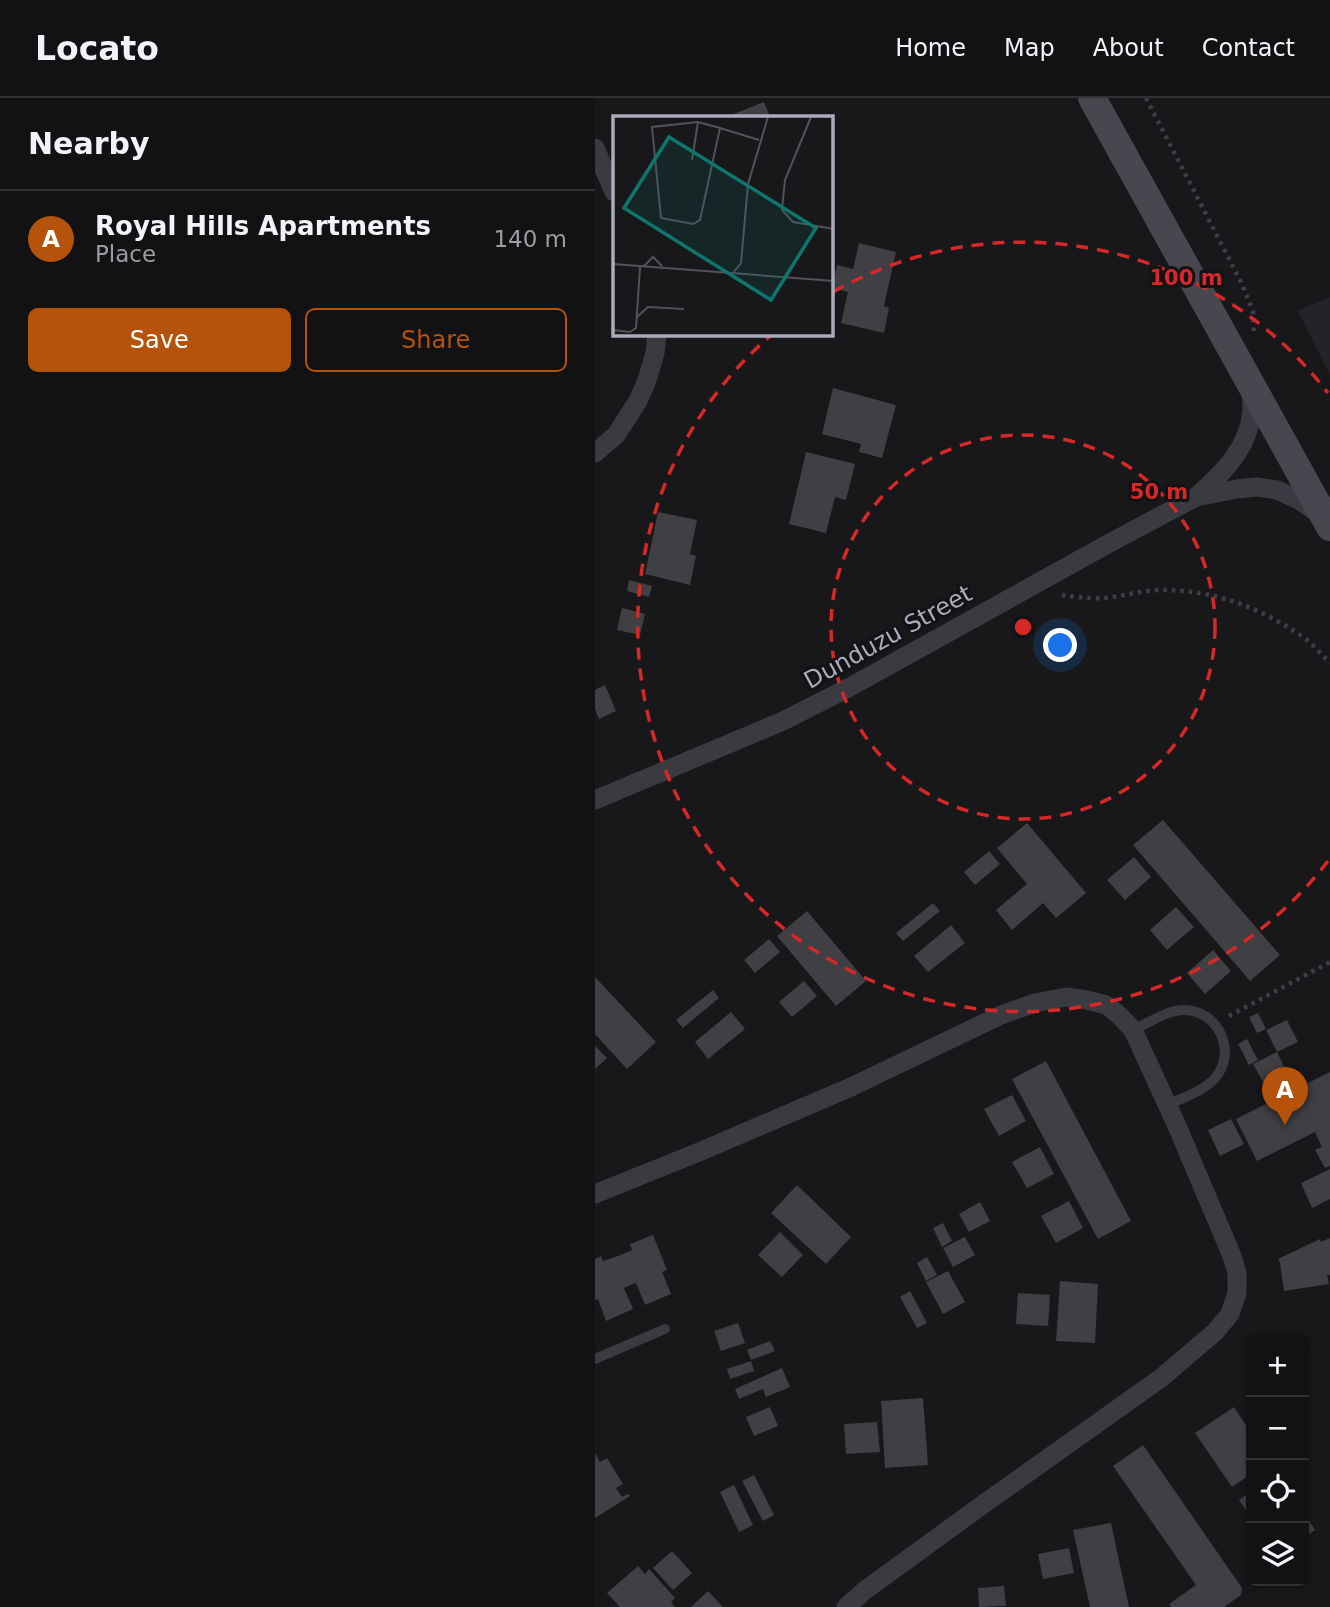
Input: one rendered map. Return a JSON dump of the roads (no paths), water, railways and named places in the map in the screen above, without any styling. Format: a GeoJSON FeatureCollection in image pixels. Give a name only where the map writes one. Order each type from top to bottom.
{"type":"FeatureCollection","features":[{"type":"Feature","properties":{"kind":"main road"},"geometry":{"type":"LineString","coordinates":[[1092,98],[1328,523]]}},
{"type":"Feature","properties":{"kind":"street"},"geometry":{"type":"LineString","coordinates":[[595,148],[613,190]]}},
{"type":"Feature","properties":{"kind":"street"},"geometry":{"type":"LineString","coordinates":[[595,453],[616,435],[638,401],[655,353],[657,336]]}},
{"type":"Feature","properties":{"kind":"street","name":"Dunduzu Street"},"geometry":{"type":"LineString","coordinates":[[595,800],[783,721],[1196,497],[1226,469],[1238,452],[1252,411],[1251,383]]}},
{"type":"Feature","properties":{"kind":"street","name":"Dunduzu Street"},"geometry":{"type":"LineString","coordinates":[[1196,497],[1257,487],[1277,490],[1299,500],[1328,523]]}},
{"type":"Feature","properties":{"kind":"street"},"geometry":{"type":"LineString","coordinates":[[595,1194],[851,1087],[1001,1016],[1035,1003],[1066,997],[1106,1005],[1133,1030],[1232,1256],[1237,1273],[1237,1293],[1230,1314],[1215,1332],[1161,1378],[985,1503],[846,1607]]}},
{"type":"Feature","properties":{"kind":"lane"},"geometry":{"type":"LineString","coordinates":[[1133,1030],[1183,1010],[1198,1012],[1212,1021],[1221,1033],[1225,1049],[1223,1064],[1215,1078],[1167,1105]]}},
{"type":"Feature","properties":{"kind":"lane"},"geometry":{"type":"LineString","coordinates":[[595,1359],[665,1329]]}},
{"type":"Feature","properties":{"kind":"place","name":"Royal Hills Apartments"},"geometry":{"type":"Point","coordinates":[1285,1125]}}]}
